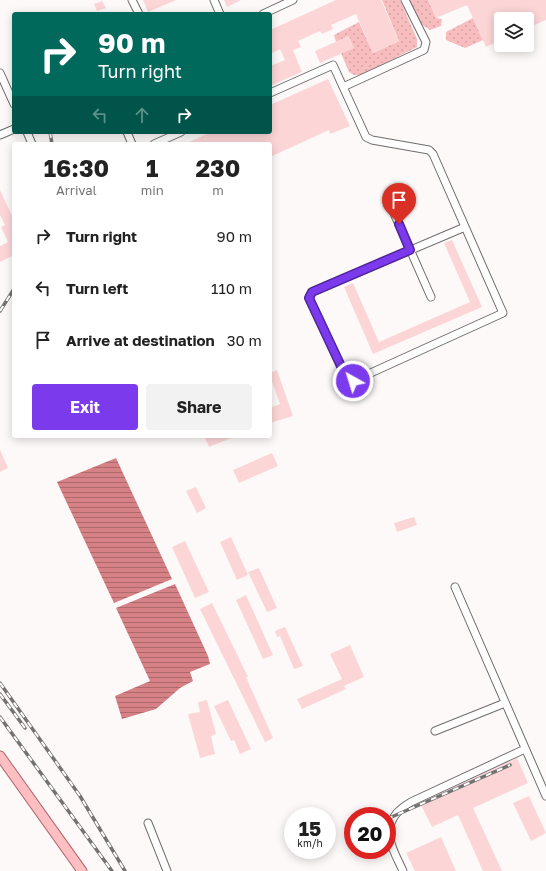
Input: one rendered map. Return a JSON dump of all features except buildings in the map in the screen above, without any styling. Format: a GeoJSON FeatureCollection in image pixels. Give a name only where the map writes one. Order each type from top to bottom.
{"type":"FeatureCollection","features":[{"type":"Feature","properties":{"kind":"main road"},"geometry":{"type":"LineString","coordinates":[[0,756],[82,871]]}},
{"type":"Feature","properties":{"kind":"street"},"geometry":{"type":"LineString","coordinates":[[132,0],[138,12]]}},
{"type":"Feature","properties":{"kind":"street"},"geometry":{"type":"LineString","coordinates":[[214,0],[219,12]]}},
{"type":"Feature","properties":{"kind":"street"},"geometry":{"type":"LineString","coordinates":[[267,12],[293,0]]}},
{"type":"Feature","properties":{"kind":"street"},"geometry":{"type":"LineString","coordinates":[[343,87],[424,50],[426,42],[405,0]]}},
{"type":"Feature","properties":{"kind":"street"},"geometry":{"type":"LineString","coordinates":[[272,92],[333,65],[366,137],[372,140],[429,150],[433,154],[503,313],[353,381],[347,379],[309,298],[312,292],[465,227]]}},
{"type":"Feature","properties":{"kind":"street"},"geometry":{"type":"LineString","coordinates":[[0,73],[12,100]]}},
{"type":"Feature","properties":{"kind":"street"},"geometry":{"type":"LineString","coordinates":[[0,136],[12,130]]}},
{"type":"Feature","properties":{"kind":"street"},"geometry":{"type":"LineString","coordinates":[[158,142],[176,134]]}},
{"type":"Feature","properties":{"kind":"street"},"geometry":{"type":"LineString","coordinates":[[393,211],[431,298]]}},
{"type":"Feature","properties":{"kind":"street"},"geometry":{"type":"LineString","coordinates":[[455,587],[546,796]]}},
{"type":"Feature","properties":{"kind":"street"},"geometry":{"type":"LineString","coordinates":[[435,731],[505,703]]}},
{"type":"Feature","properties":{"kind":"street"},"geometry":{"type":"LineString","coordinates":[[403,871],[389,836],[390,828],[396,814],[411,802],[525,749]]}},
{"type":"Feature","properties":{"kind":"street"},"geometry":{"type":"LineString","coordinates":[[148,823],[167,871]]}},
{"type":"Feature","properties":{"kind":"shaded area"},"geometry":{"type":"Polygon","coordinates":[[[382,0],[400,0],[417,39],[417,47],[362,75],[354,75],[349,72],[341,53],[349,36],[336,42],[334,35],[359,22],[373,53],[399,41],[382,0]]]}},
{"type":"Feature","properties":{"kind":"shaded area"},"geometry":{"type":"Polygon","coordinates":[[[408,0],[428,0],[436,18],[442,19],[441,26],[430,30],[421,24],[419,25],[408,0]]]}},
{"type":"Feature","properties":{"kind":"shaded area"},"geometry":{"type":"Polygon","coordinates":[[[473,18],[483,40],[465,48],[446,40],[446,32],[473,18]]]}},
{"type":"Feature","properties":{"kind":"shaded area"},"geometry":{"type":"Polygon","coordinates":[[[116,458],[172,579],[114,603],[57,482],[116,458]]]}},
{"type":"Feature","properties":{"kind":"shaded area"},"geometry":{"type":"Polygon","coordinates":[[[175,584],[208,656],[210,664],[190,672],[193,681],[180,688],[156,709],[122,719],[115,696],[150,681],[116,608],[175,584]]]}},
{"type":"Feature","properties":{"kind":"railway"},"geometry":{"type":"LineString","coordinates":[[50,134],[52,142]]}},
{"type":"Feature","properties":{"kind":"railway"},"geometry":{"type":"LineString","coordinates":[[0,311],[12,292]]}},
{"type":"Feature","properties":{"kind":"railway"},"geometry":{"type":"LineString","coordinates":[[0,683],[80,796],[125,871]]}},
{"type":"Feature","properties":{"kind":"railway"},"geometry":{"type":"LineString","coordinates":[[0,694],[25,728]]}},
{"type":"Feature","properties":{"kind":"railway"},"geometry":{"type":"LineString","coordinates":[[0,717],[112,871]]}},
{"type":"Feature","properties":{"kind":"railway"},"geometry":{"type":"LineString","coordinates":[[396,815],[510,765]]}},
{"type":"Feature","properties":{"kind":"route"},"geometry":{"type":"LineString","coordinates":[[353,381],[347,379],[309,298],[312,292],[410,250],[399,224]]}}]}
